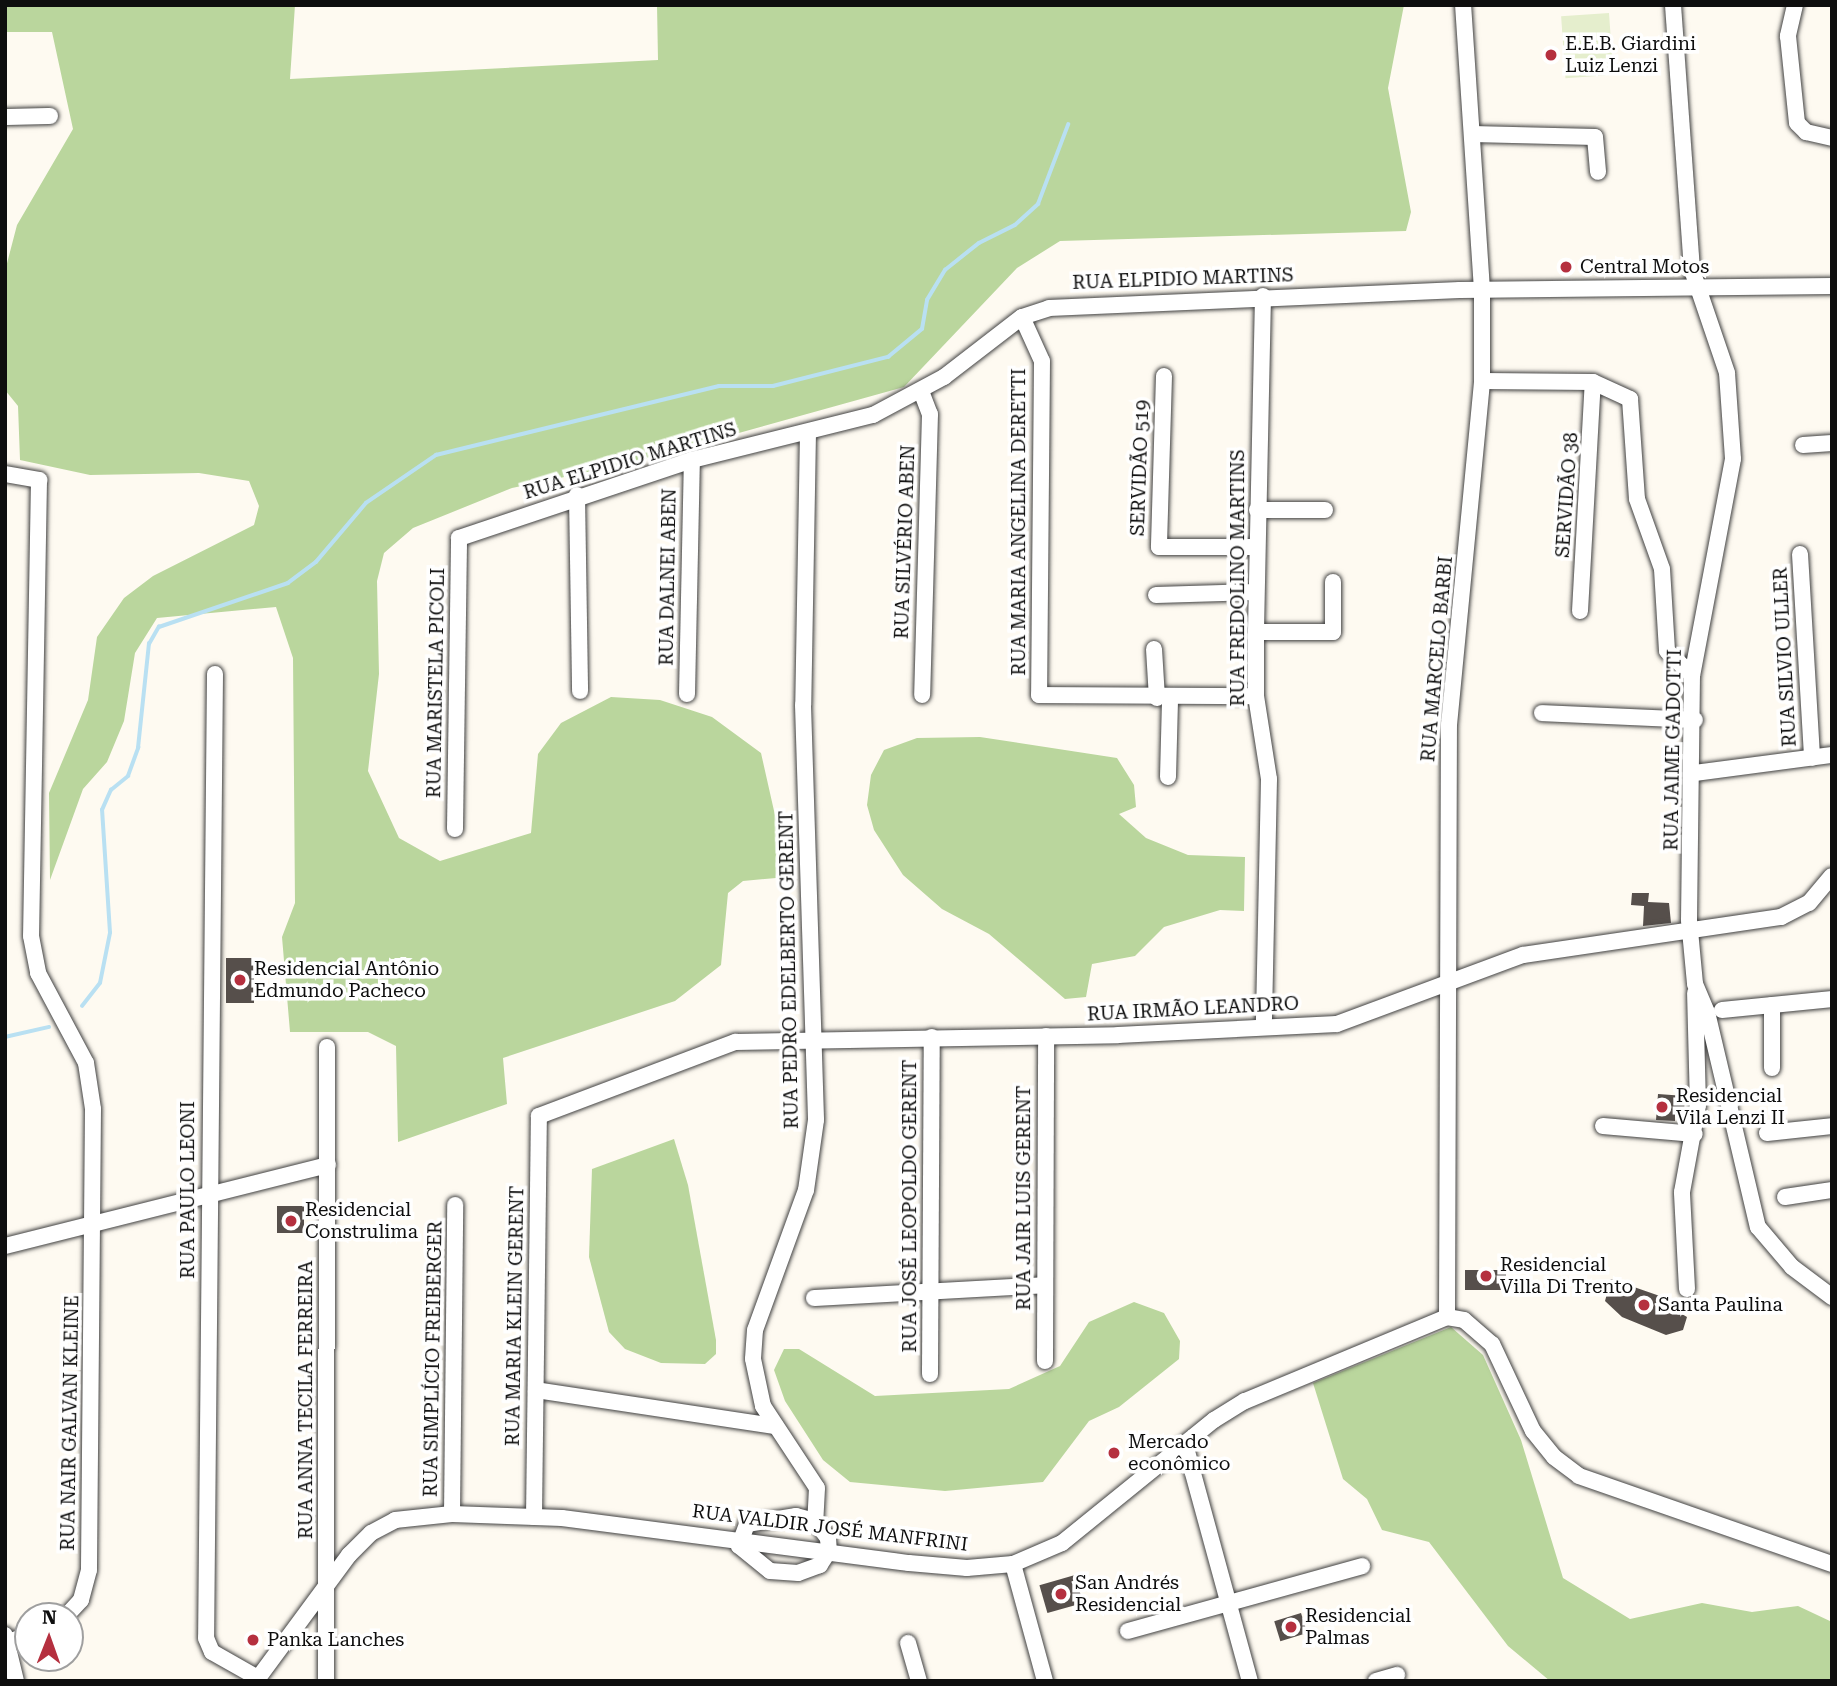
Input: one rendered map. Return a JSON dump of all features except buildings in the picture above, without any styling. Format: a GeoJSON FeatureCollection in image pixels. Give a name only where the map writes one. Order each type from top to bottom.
{"type":"FeatureCollection","features":[{"type":"Feature","properties":{"kind":"street","name":"RUA MARCELO BARBI"},"geometry":{"type":"LineString","coordinates":[[1447,1317],[1446,981],[1449,725],[1482,381],[1482,290],[1463,5]]}},
{"type":"Feature","properties":{"kind":"street","name":"RUA JAIME GADOTTI"},"geometry":{"type":"LineString","coordinates":[[1673,5],[1696,286],[1727,373],[1733,459],[1692,675],[1695,773],[1689,932],[1695,984],[1707,1012],[1758,1227],[1792,1267],[1832,1297]]}},
{"type":"Feature","properties":{"kind":"street"},"geometry":{"type":"LineString","coordinates":[[1795,5],[1788,36],[1797,123],[1806,132],[1832,138]]}},
{"type":"Feature","properties":{"kind":"street"},"geometry":{"type":"LineString","coordinates":[[5,117],[50,116]]}},
{"type":"Feature","properties":{"kind":"street"},"geometry":{"type":"LineString","coordinates":[[1472,134],[1595,137],[1598,172]]}},
{"type":"Feature","properties":{"kind":"street","name":"RUA ELPIDIO MARTINS"},"geometry":{"type":"LineString","coordinates":[[459,538],[577,495],[692,460],[873,415],[921,391],[1022,317],[1081,303],[1482,290],[1832,286]]}},
{"type":"Feature","properties":{"kind":"street","name":"RUA FREDOLINO MARTINS"},"geometry":{"type":"LineString","coordinates":[[1263,296],[1256,547],[1256,696],[1269,779],[1264,1027]]}},
{"type":"Feature","properties":{"kind":"street","name":"RUA MARIA ANGELINA DERETTI"},"geometry":{"type":"LineString","coordinates":[[1022,317],[1042,361],[1039,695],[1117,699],[1164,698]]}},
{"type":"Feature","properties":{"kind":"street","name":"SERVIDÃO 519"},"geometry":{"type":"LineString","coordinates":[[1164,376],[1159,547],[1256,547]]}},
{"type":"Feature","properties":{"kind":"street"},"geometry":{"type":"LineString","coordinates":[[1482,381],[1593,382],[1623,392],[1634,409],[1637,499],[1662,569],[1667,651],[1692,675]]}},
{"type":"Feature","properties":{"kind":"street","name":"SERVIDÃO 38"},"geometry":{"type":"LineString","coordinates":[[1580,611],[1593,382]]}},
{"type":"Feature","properties":{"kind":"street","name":"RUA SILVÉRIO ABEN"},"geometry":{"type":"LineString","coordinates":[[921,391],[930,414],[922,695]]}},
{"type":"Feature","properties":{"kind":"street","name":"RUA PEDRO EDELBERTO GERENT"},"geometry":{"type":"LineString","coordinates":[[808,432],[803,705],[816,1120],[806,1190],[755,1330],[755,1381],[775,1426],[817,1488],[815,1521]]}},
{"type":"Feature","properties":{"kind":"street"},"geometry":{"type":"LineString","coordinates":[[1803,444],[1832,443]]}},
{"type":"Feature","properties":{"kind":"street","name":"RUA DALNEI ABEN"},"geometry":{"type":"LineString","coordinates":[[687,694],[692,460]]}},
{"type":"Feature","properties":{"kind":"street","name":"RUA NAIR GALVAN KLEINE"},"geometry":{"type":"LineString","coordinates":[[5,474],[39,480],[31,936],[38,973],[73,1032],[91,1086],[93,1223],[89,1570],[85,1592],[77,1602]]}},
{"type":"Feature","properties":{"kind":"street"},"geometry":{"type":"LineString","coordinates":[[577,495],[580,691]]}},
{"type":"Feature","properties":{"kind":"street"},"geometry":{"type":"LineString","coordinates":[[1257,510],[1325,510]]}},
{"type":"Feature","properties":{"kind":"street","name":"RUA MARISTELA PICOLI"},"geometry":{"type":"LineString","coordinates":[[455,829],[459,538]]}},
{"type":"Feature","properties":{"kind":"street","name":"RUA SILVIO ULLER"},"geometry":{"type":"LineString","coordinates":[[1800,554],[1812,758]]}},
{"type":"Feature","properties":{"kind":"street"},"geometry":{"type":"LineString","coordinates":[[1256,632],[1333,632],[1334,582]]}},
{"type":"Feature","properties":{"kind":"street"},"geometry":{"type":"LineString","coordinates":[[1156,595],[1256,593]]}},
{"type":"Feature","properties":{"kind":"street"},"geometry":{"type":"LineString","coordinates":[[1154,649],[1164,698],[1168,777]]}},
{"type":"Feature","properties":{"kind":"street","name":"RUA PAULO LEONI"},"geometry":{"type":"LineString","coordinates":[[215,674],[208,1192],[206,1638],[212,1652],[257,1679]]}},
{"type":"Feature","properties":{"kind":"street"},"geometry":{"type":"LineString","coordinates":[[1164,698],[1256,696]]}},
{"type":"Feature","properties":{"kind":"street"},"geometry":{"type":"LineString","coordinates":[[1542,713],[1695,720]]}},
{"type":"Feature","properties":{"kind":"street"},"geometry":{"type":"LineString","coordinates":[[1695,773],[1832,755]]}},
{"type":"Feature","properties":{"kind":"street","name":"RUA IRMÃO LEANDRO"},"geometry":{"type":"LineString","coordinates":[[539,1116],[736,1042],[1046,1036],[1264,1027],[1353,1020],[1446,981],[1523,955],[1781,917],[1809,903],[1832,876]]}},
{"type":"Feature","properties":{"kind":"street"},"geometry":{"type":"LineString","coordinates":[[1687,1289],[1682,1192],[1695,1133],[1695,984]]}},
{"type":"Feature","properties":{"kind":"street"},"geometry":{"type":"LineString","coordinates":[[1722,1010],[1832,999]]}},
{"type":"Feature","properties":{"kind":"street"},"geometry":{"type":"LineString","coordinates":[[1772,1005],[1772,1068]]}},
{"type":"Feature","properties":{"kind":"street","name":"RUA JAIR LUIS GERENT"},"geometry":{"type":"LineString","coordinates":[[1045,1361],[1046,1036]]}},
{"type":"Feature","properties":{"kind":"street","name":"RUA JOSÉ LEOPOLDO GERENT"},"geometry":{"type":"LineString","coordinates":[[930,1374],[932,1037]]}},
{"type":"Feature","properties":{"kind":"street","name":"RUA ANNA TECILA FERREIRA"},"geometry":{"type":"LineString","coordinates":[[326,1681],[327,1047]]}},
{"type":"Feature","properties":{"kind":"street","name":"RUA MARIA KLEIN GERENT"},"geometry":{"type":"LineString","coordinates":[[534,1517],[539,1116]]}},
{"type":"Feature","properties":{"kind":"street"},"geometry":{"type":"LineString","coordinates":[[1603,1126],[1695,1133]]}},
{"type":"Feature","properties":{"kind":"street"},"geometry":{"type":"LineString","coordinates":[[1767,1133],[1832,1126]]}},
{"type":"Feature","properties":{"kind":"street"},"geometry":{"type":"LineString","coordinates":[[5,1246],[208,1192],[328,1164]]}},
{"type":"Feature","properties":{"kind":"street"},"geometry":{"type":"LineString","coordinates":[[1785,1197],[1832,1190]]}},
{"type":"Feature","properties":{"kind":"street","name":"RUA SIMPLÍCIO FREIBERGER"},"geometry":{"type":"LineString","coordinates":[[452,1514],[455,1205]]}},
{"type":"Feature","properties":{"kind":"street"},"geometry":{"type":"LineString","coordinates":[[814,1298],[1045,1285]]}},
{"type":"Feature","properties":{"kind":"street"},"geometry":{"type":"LineString","coordinates":[[1447,1317],[1464,1320],[1492,1344],[1533,1431],[1579,1476],[1832,1564]]}},
{"type":"Feature","properties":{"kind":"street","name":"RUA VALDIR JOSÉ MANFRINI"},"geometry":{"type":"LineString","coordinates":[[257,1679],[327,1585],[371,1533],[395,1520],[452,1514],[534,1517],[738,1537],[967,1568],[1013,1564],[1062,1544],[1214,1420],[1277,1385],[1447,1317]]}},
{"type":"Feature","properties":{"kind":"street"},"geometry":{"type":"LineString","coordinates":[[536,1390],[775,1426]]}},
{"type":"Feature","properties":{"kind":"street"},"geometry":{"type":"LineString","coordinates":[[1185,1444],[1250,1681]]}},
{"type":"Feature","properties":{"kind":"street"},"geometry":{"type":"LineString","coordinates":[[761,1518],[815,1521],[829,1551],[811,1569],[780,1573],[752,1562],[738,1537],[747,1524],[761,1518]]}},
{"type":"Feature","properties":{"kind":"street"},"geometry":{"type":"LineString","coordinates":[[1013,1564],[1045,1681]]}},
{"type":"Feature","properties":{"kind":"street"},"geometry":{"type":"LineString","coordinates":[[1128,1631],[1362,1566]]}},
{"type":"Feature","properties":{"kind":"street"},"geometry":{"type":"LineString","coordinates":[[7,1639],[16,1681]]}},
{"type":"Feature","properties":{"kind":"street"},"geometry":{"type":"LineString","coordinates":[[908,1643],[919,1681]]}},
{"type":"Feature","properties":{"kind":"street"},"geometry":{"type":"LineString","coordinates":[[1376,1681],[1397,1675]]}},
{"type":"Feature","properties":{"kind":"green space"},"geometry":{"type":"Polygon","coordinates":[[[5,5],[295,5],[290,79],[658,60],[657,5],[1404,5],[1388,88],[1411,212],[1406,231],[1060,241],[1017,268],[904,387],[631,463],[512,488],[413,528],[384,553],[377,581],[379,674],[368,771],[399,838],[440,861],[531,833],[538,754],[561,723],[611,697],[660,700],[712,717],[761,753],[779,833],[776,878],[743,881],[728,893],[721,965],[675,1001],[503,1058],[507,1104],[398,1142],[396,1046],[368,1032],[290,1032],[282,937],[295,903],[293,658],[276,607],[157,618],[135,653],[124,721],[107,762],[83,789],[50,880],[49,793],[88,700],[97,637],[124,598],[153,576],[254,525],[259,506],[249,481],[199,473],[90,475],[20,460],[18,406],[5,390],[5,271],[17,225],[73,129],[52,32],[5,32],[5,5]]]}},
{"type":"Feature","properties":{"kind":"green space"},"geometry":{"type":"Polygon","coordinates":[[[1609,13],[1613,75],[1565,78],[1561,16],[1609,13]]]}},
{"type":"Feature","properties":{"kind":"green space"},"geometry":{"type":"Polygon","coordinates":[[[980,737],[1117,758],[1134,785],[1136,807],[1119,814],[1146,838],[1188,855],[1245,857],[1244,911],[1220,910],[1164,927],[1135,956],[1092,964],[1086,997],[1065,999],[989,934],[942,909],[903,875],[874,830],[867,805],[871,775],[884,750],[917,738],[980,737]]]}},
{"type":"Feature","properties":{"kind":"green space"},"geometry":{"type":"Polygon","coordinates":[[[674,1139],[688,1185],[716,1340],[716,1354],[705,1364],[661,1363],[625,1349],[609,1332],[589,1257],[592,1169],[674,1139]]]}},
{"type":"Feature","properties":{"kind":"green space"},"geometry":{"type":"Polygon","coordinates":[[[1134,1302],[1164,1313],[1180,1341],[1179,1359],[1119,1407],[1089,1421],[1043,1482],[945,1491],[850,1482],[823,1460],[785,1401],[774,1370],[784,1349],[799,1349],[875,1396],[1009,1389],[1060,1366],[1089,1322],[1134,1302]]]}},
{"type":"Feature","properties":{"kind":"green space"},"geometry":{"type":"Polygon","coordinates":[[[1451,1327],[1483,1355],[1521,1440],[1563,1578],[1630,1619],[1702,1603],[1752,1612],[1798,1606],[1832,1622],[1832,1681],[1550,1681],[1508,1646],[1429,1542],[1382,1530],[1367,1499],[1343,1479],[1313,1383],[1451,1327]]]}},
{"type":"Feature","properties":{"kind":"waterway"},"geometry":{"type":"LineString","coordinates":[[82,1006],[100,983],[110,933],[102,810],[111,790],[128,776],[138,748],[149,644],[159,627],[288,583],[316,562],[366,503],[436,455],[719,386],[773,386],[888,357],[922,329],[927,300],[945,270],[979,243],[1015,225],[1038,204],[1068,125]]}},
{"type":"Feature","properties":{"kind":"waterway"},"geometry":{"type":"LineString","coordinates":[[5,1037],[49,1027]]}},
{"type":"Feature","properties":{"kind":"place","name":"E.E.B. Giardini Luiz Lenzi"},"geometry":{"type":"Point","coordinates":[1551,55]}},
{"type":"Feature","properties":{"kind":"place","name":"Central Motos"},"geometry":{"type":"Point","coordinates":[1566,267]}},
{"type":"Feature","properties":{"kind":"place","name":"Residencial Antônio Edmundo Pacheco"},"geometry":{"type":"Point","coordinates":[240,980]}},
{"type":"Feature","properties":{"kind":"place","name":"Residencial Vila Lenzi II"},"geometry":{"type":"Point","coordinates":[1662,1107]}},
{"type":"Feature","properties":{"kind":"place","name":"Residencial Construlima"},"geometry":{"type":"Point","coordinates":[291,1221]}},
{"type":"Feature","properties":{"kind":"place","name":"Residencial Villa Di Trento"},"geometry":{"type":"Point","coordinates":[1486,1276]}},
{"type":"Feature","properties":{"kind":"place","name":"Santa Paulina"},"geometry":{"type":"Point","coordinates":[1644,1305]}},
{"type":"Feature","properties":{"kind":"place","name":"Mercado econômico"},"geometry":{"type":"Point","coordinates":[1114,1453]}},
{"type":"Feature","properties":{"kind":"place","name":"San Andrés Residencial"},"geometry":{"type":"Point","coordinates":[1061,1594]}},
{"type":"Feature","properties":{"kind":"place","name":"Residencial Palmas"},"geometry":{"type":"Point","coordinates":[1291,1627]}},
{"type":"Feature","properties":{"kind":"place","name":"Panka Lanches"},"geometry":{"type":"Point","coordinates":[253,1640]}}]}
